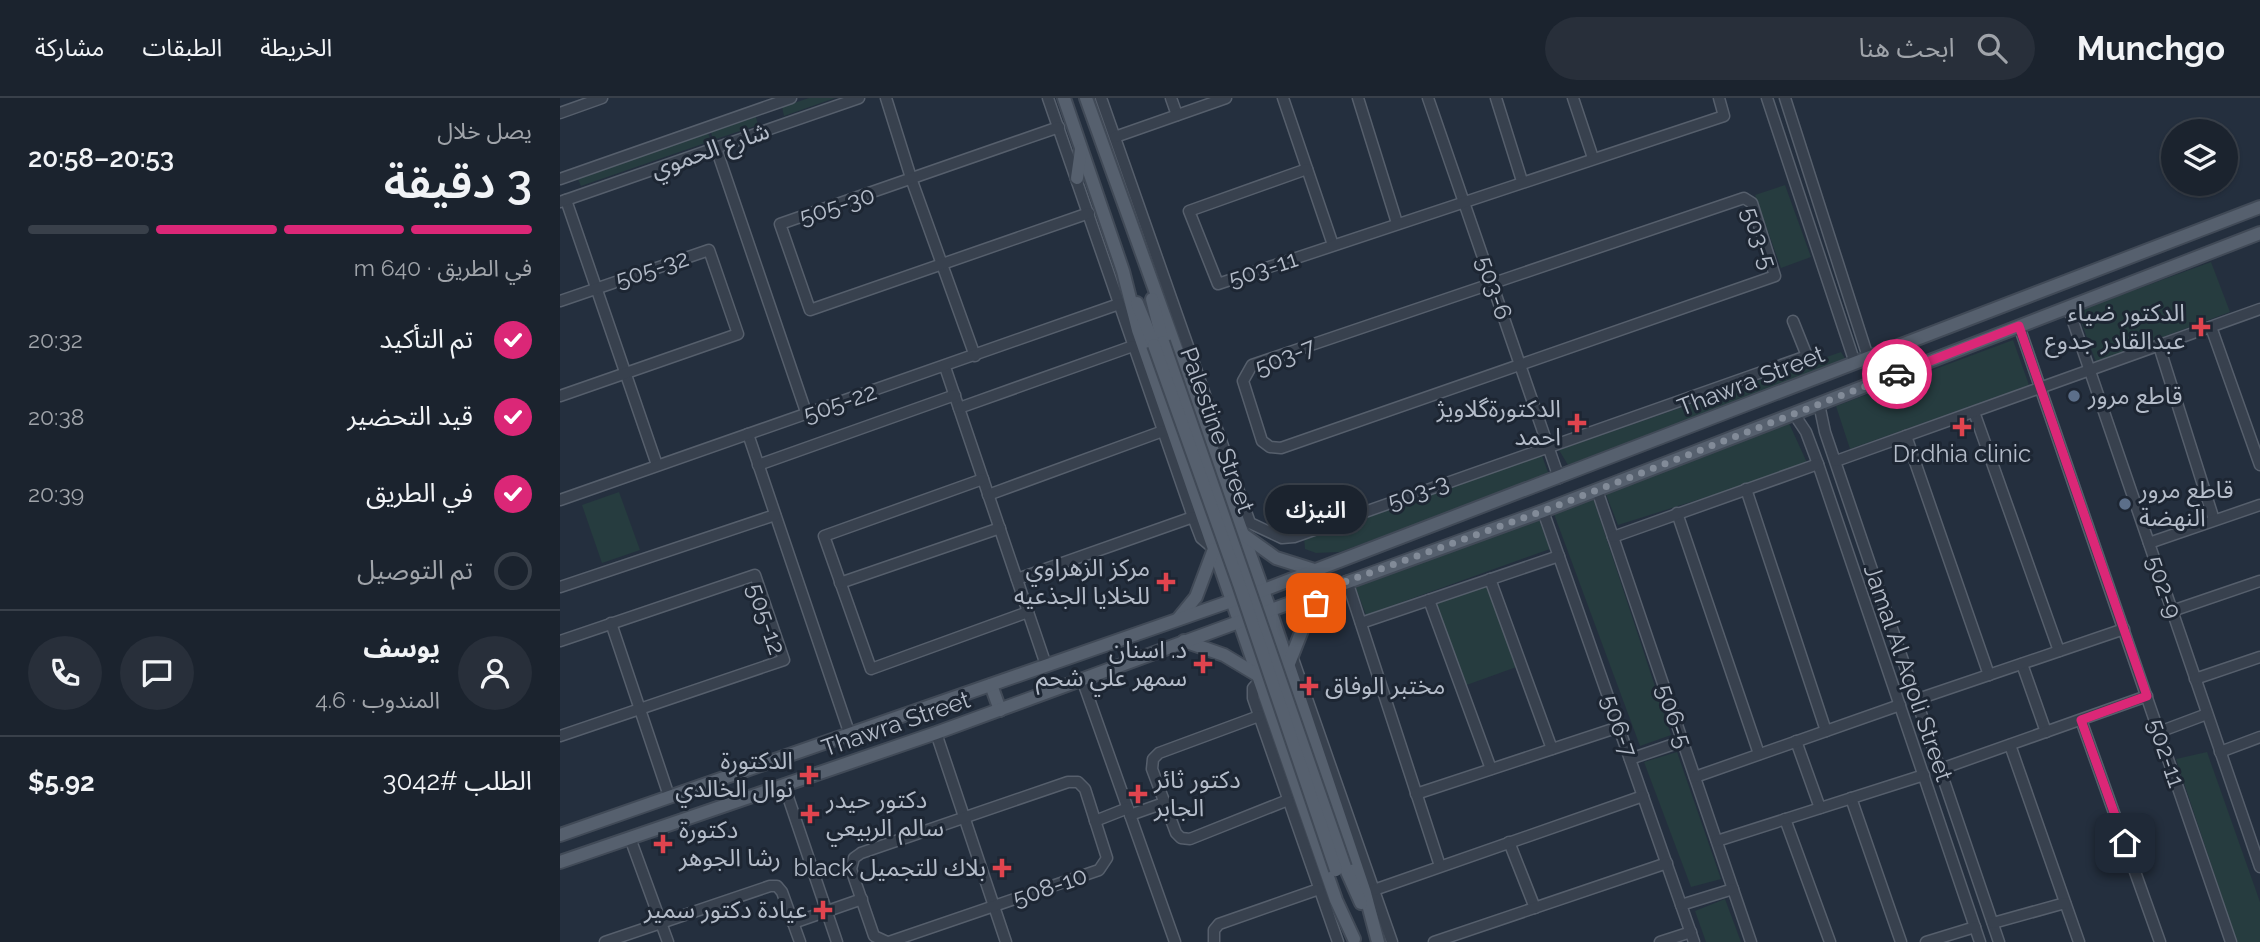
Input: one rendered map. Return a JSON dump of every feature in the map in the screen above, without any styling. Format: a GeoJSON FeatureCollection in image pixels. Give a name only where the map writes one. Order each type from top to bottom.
{"type":"FeatureCollection","features":[{"type":"Feature","properties":{"kind":"main road","name":"Palestine Street"},"geometry":{"type":"LineString","coordinates":[[1064,98],[1123,271],[1138,330],[1214,549],[1242,621],[1336,900],[1354,940]]}},
{"type":"Feature","properties":{"kind":"main road","name":"Palestine Street"},"geometry":{"type":"LineString","coordinates":[[1086,98],[1140,256],[1168,320],[1246,528],[1259,591],[1290,661],[1365,893],[1376,937]]}},
{"type":"Feature","properties":{"kind":"main road"},"geometry":{"type":"LineString","coordinates":[[1077,178],[1081,150]]}},
{"type":"Feature","properties":{"kind":"main road","name":"Thawra Street"},"geometry":{"type":"LineString","coordinates":[[1259,591],[2260,207]]}},
{"type":"Feature","properties":{"kind":"main road","name":"Thawra Street"},"geometry":{"type":"LineString","coordinates":[[1267,612],[1543,511],[2260,233]]}},
{"type":"Feature","properties":{"kind":"main road","name":"Palestine Street"},"geometry":{"type":"LineString","coordinates":[[1140,256],[1159,344],[1340,869],[1354,940]]}},
{"type":"Feature","properties":{"kind":"main road","name":"Palestine Street"},"geometry":{"type":"LineString","coordinates":[[1123,271],[1159,344]]}},
{"type":"Feature","properties":{"kind":"main road"},"geometry":{"type":"LineString","coordinates":[[1680,431],[1689,454]]}},
{"type":"Feature","properties":{"kind":"main road"},"geometry":{"type":"LineString","coordinates":[[1246,528],[1276,558],[1314,570]]}},
{"type":"Feature","properties":{"kind":"main road"},"geometry":{"type":"LineString","coordinates":[[1177,620],[1196,597],[1214,549]]}},
{"type":"Feature","properties":{"kind":"main road"},"geometry":{"type":"LineString","coordinates":[[1290,661],[1304,625],[1316,603],[1328,589]]}},
{"type":"Feature","properties":{"kind":"main road","name":"Thawra Street"},"geometry":{"type":"LineString","coordinates":[[560,835],[1235,601]]}},
{"type":"Feature","properties":{"kind":"main road","name":"Thawra Street"},"geometry":{"type":"LineString","coordinates":[[560,862],[936,733],[1242,621]]}},
{"type":"Feature","properties":{"kind":"main road"},"geometry":{"type":"LineString","coordinates":[[1184,641],[1224,655],[1261,678]]}},
{"type":"Feature","properties":{"kind":"main road"},"geometry":{"type":"LineString","coordinates":[[990,685],[1000,710]]}},
{"type":"Feature","properties":{"kind":"main road","name":"Palestine Street"},"geometry":{"type":"LineString","coordinates":[[1340,869],[1376,937]]}},
{"type":"Feature","properties":{"kind":"street"},"geometry":{"type":"LineString","coordinates":[[560,113],[602,98]]}},
{"type":"Feature","properties":{"kind":"street","name":"شارع الحموي"},"geometry":{"type":"LineString","coordinates":[[560,178],[772,101],[791,98]]}},
{"type":"Feature","properties":{"kind":"street","name":"شارع الحموي"},"geometry":{"type":"LineString","coordinates":[[563,201],[859,98]]}},
{"type":"Feature","properties":{"kind":"street"},"geometry":{"type":"LineString","coordinates":[[886,98],[912,181],[975,356]]}},
{"type":"Feature","properties":{"kind":"street"},"geometry":{"type":"LineString","coordinates":[[1048,98],[1193,517],[1201,538],[1214,549]]}},
{"type":"Feature","properties":{"kind":"street"},"geometry":{"type":"LineString","coordinates":[[1101,98],[1246,528]]}},
{"type":"Feature","properties":{"kind":"street"},"geometry":{"type":"LineString","coordinates":[[1171,98],[1177,115]]}},
{"type":"Feature","properties":{"kind":"street"},"geometry":{"type":"LineString","coordinates":[[1115,137],[1226,98]]}},
{"type":"Feature","properties":{"kind":"street"},"geometry":{"type":"LineString","coordinates":[[1283,98],[1333,245]]}},
{"type":"Feature","properties":{"kind":"street"},"geometry":{"type":"LineString","coordinates":[[1358,98],[1396,223]]}},
{"type":"Feature","properties":{"kind":"street","name":"503-6"},"geometry":{"type":"LineString","coordinates":[[1428,98],[1559,478]]}},
{"type":"Feature","properties":{"kind":"street"},"geometry":{"type":"LineString","coordinates":[[1496,98],[1522,181]]}},
{"type":"Feature","properties":{"kind":"street"},"geometry":{"type":"LineString","coordinates":[[1573,98],[1593,158]]}},
{"type":"Feature","properties":{"kind":"street","name":"503-11"},"geometry":{"type":"LineString","coordinates":[[1307,169],[1192,208],[1188,215],[1215,281],[1222,285],[1463,200],[1724,116],[1719,98]]}},
{"type":"Feature","properties":{"kind":"street"},"geometry":{"type":"LineString","coordinates":[[1767,98],[1855,363]]}},
{"type":"Feature","properties":{"kind":"street"},"geometry":{"type":"LineString","coordinates":[[1785,98],[1868,357]]}},
{"type":"Feature","properties":{"kind":"street"},"geometry":{"type":"LineString","coordinates":[[1774,119],[1791,115]]}},
{"type":"Feature","properties":{"kind":"street"},"geometry":{"type":"LineString","coordinates":[[912,181],[1059,127]]}},
{"type":"Feature","properties":{"kind":"street"},"geometry":{"type":"LineString","coordinates":[[716,148],[807,415]]}},
{"type":"Feature","properties":{"kind":"street","name":"505-30"},"geometry":{"type":"LineString","coordinates":[[912,181],[780,225],[810,310],[942,264]]}},
{"type":"Feature","properties":{"kind":"street","name":"503-5"},"geometry":{"type":"LineString","coordinates":[[1492,283],[1744,198],[1752,203],[1775,276],[1520,363]]}},
{"type":"Feature","properties":{"kind":"street"},"geometry":{"type":"LineString","coordinates":[[563,201],[657,466]]}},
{"type":"Feature","properties":{"kind":"street"},"geometry":{"type":"LineString","coordinates":[[942,264],[1089,213]]}},
{"type":"Feature","properties":{"kind":"street","name":"505-32"},"geometry":{"type":"LineString","coordinates":[[596,288],[709,250],[738,334],[626,374]]}},
{"type":"Feature","properties":{"kind":"street","name":"503-7"},"geometry":{"type":"LineString","coordinates":[[1492,283],[1252,365],[1243,381],[1262,441],[1270,447],[1281,448],[1520,363]]}},
{"type":"Feature","properties":{"kind":"street"},"geometry":{"type":"LineString","coordinates":[[560,300],[596,288]]}},
{"type":"Feature","properties":{"kind":"street","name":"505-22"},"geometry":{"type":"LineString","coordinates":[[560,500],[1119,304]]}},
{"type":"Feature","properties":{"kind":"street","name":"502-9"},"geometry":{"type":"LineString","coordinates":[[2068,307],[2260,867]]}},
{"type":"Feature","properties":{"kind":"street"},"geometry":{"type":"LineString","coordinates":[[1836,461],[2260,309]]}},
{"type":"Feature","properties":{"kind":"street","name":"503-3"},"geometry":{"type":"LineString","coordinates":[[1246,528],[1282,538],[1294,537],[1548,445],[1807,356],[1793,321]]}},
{"type":"Feature","properties":{"kind":"street","name":"502-11"},"geometry":{"type":"LineString","coordinates":[[2019,326],[2229,941]]}},
{"type":"Feature","properties":{"kind":"street"},"geometry":{"type":"LineString","coordinates":[[2211,327],[2260,465]]}},
{"type":"Feature","properties":{"kind":"street"},"geometry":{"type":"LineString","coordinates":[[959,408],[1133,346]]}},
{"type":"Feature","properties":{"kind":"street"},"geometry":{"type":"LineString","coordinates":[[2159,346],[2214,520]]}},
{"type":"Feature","properties":{"kind":"street"},"geometry":{"type":"LineString","coordinates":[[945,367],[1046,665]]}},
{"type":"Feature","properties":{"kind":"street"},"geometry":{"type":"LineString","coordinates":[[560,396],[626,374]]}},
{"type":"Feature","properties":{"kind":"street","name":"505-22"},"geometry":{"type":"LineString","coordinates":[[758,465],[955,395]]}},
{"type":"Feature","properties":{"kind":"street","name":"Jamal Al Aqoli Street"},"geometry":{"type":"LineString","coordinates":[[1819,404],[1825,432],[1999,942]]}},
{"type":"Feature","properties":{"kind":"street"},"geometry":{"type":"LineString","coordinates":[[1974,412],[2060,651]]}},
{"type":"Feature","properties":{"kind":"street","name":"Jamal Al Aqoli Street"},"geometry":{"type":"LineString","coordinates":[[1794,414],[1808,438],[1818,464],[1980,942]]}},
{"type":"Feature","properties":{"kind":"street"},"geometry":{"type":"LineString","coordinates":[[988,495],[1163,431]]}},
{"type":"Feature","properties":{"kind":"street"},"geometry":{"type":"LineString","coordinates":[[1808,438],[1825,432]]}},
{"type":"Feature","properties":{"kind":"street"},"geometry":{"type":"LineString","coordinates":[[748,434],[850,735]]}},
{"type":"Feature","properties":{"kind":"street"},"geometry":{"type":"LineString","coordinates":[[1906,436],[1989,675]]}},
{"type":"Feature","properties":{"kind":"street"},"geometry":{"type":"LineString","coordinates":[[1613,537],[1818,464]]}},
{"type":"Feature","properties":{"kind":"street"},"geometry":{"type":"LineString","coordinates":[[983,479],[824,536],[871,669],[1028,612]]}},
{"type":"Feature","properties":{"kind":"street"},"geometry":{"type":"LineString","coordinates":[[1746,489],[1826,731]]}},
{"type":"Feature","properties":{"kind":"street","name":"506-5"},"geometry":{"type":"LineString","coordinates":[[1597,490],[1751,942]]}},
{"type":"Feature","properties":{"kind":"street"},"geometry":{"type":"LineString","coordinates":[[2149,543],[2260,505]]}},
{"type":"Feature","properties":{"kind":"street","name":"506-7"},"geometry":{"type":"LineString","coordinates":[[1543,511],[1693,937]]}},
{"type":"Feature","properties":{"kind":"street"},"geometry":{"type":"LineString","coordinates":[[1677,513],[1759,754]]}},
{"type":"Feature","properties":{"kind":"street"},"geometry":{"type":"LineString","coordinates":[[560,587],[775,515]]}},
{"type":"Feature","properties":{"kind":"street"},"geometry":{"type":"LineString","coordinates":[[1017,579],[1193,517]]}},
{"type":"Feature","properties":{"kind":"street"},"geometry":{"type":"LineString","coordinates":[[841,583],[1000,528]]}},
{"type":"Feature","properties":{"kind":"street"},"geometry":{"type":"LineString","coordinates":[[1360,623],[1559,556]]}},
{"type":"Feature","properties":{"kind":"street","name":"505-12"},"geometry":{"type":"LineString","coordinates":[[611,623],[755,575],[784,660],[640,708]]}},
{"type":"Feature","properties":{"kind":"street"},"geometry":{"type":"LineString","coordinates":[[1490,579],[1552,749]]}},
{"type":"Feature","properties":{"kind":"street"},"geometry":{"type":"LineString","coordinates":[[1347,581],[1440,866]]}},
{"type":"Feature","properties":{"kind":"street"},"geometry":{"type":"LineString","coordinates":[[2172,611],[2260,581]]}},
{"type":"Feature","properties":{"kind":"street"},"geometry":{"type":"LineString","coordinates":[[1429,600],[1491,769]]}},
{"type":"Feature","properties":{"kind":"street"},"geometry":{"type":"LineString","coordinates":[[560,641],[611,623],[669,796]]}},
{"type":"Feature","properties":{"kind":"street"},"geometry":{"type":"LineString","coordinates":[[1918,699],[2123,629]]}},
{"type":"Feature","properties":{"kind":"street"},"geometry":{"type":"LineString","coordinates":[[2195,679],[2260,657]]}},
{"type":"Feature","properties":{"kind":"street"},"geometry":{"type":"LineString","coordinates":[[1290,661],[1392,942]]}},
{"type":"Feature","properties":{"kind":"street"},"geometry":{"type":"LineString","coordinates":[[2022,664],[2046,732]]}},
{"type":"Feature","properties":{"kind":"street"},"geometry":{"type":"LineString","coordinates":[[1261,678],[1252,695],[1338,942]]}},
{"type":"Feature","properties":{"kind":"street"},"geometry":{"type":"LineString","coordinates":[[1082,679],[1172,941]]}},
{"type":"Feature","properties":{"kind":"street"},"geometry":{"type":"LineString","coordinates":[[1941,769],[2147,696]]}},
{"type":"Feature","properties":{"kind":"street"},"geometry":{"type":"LineString","coordinates":[[1695,777],[1900,705]]}},
{"type":"Feature","properties":{"kind":"street"},"geometry":{"type":"LineString","coordinates":[[560,736],[640,708]]}},
{"type":"Feature","properties":{"kind":"street"},"geometry":{"type":"LineString","coordinates":[[2159,732],[2207,714]]}},
{"type":"Feature","properties":{"kind":"street"},"geometry":{"type":"LineString","coordinates":[[1259,716],[1159,753],[1153,759],[1152,769],[1164,803],[1176,833],[1190,839],[1289,800]]}},
{"type":"Feature","properties":{"kind":"street"},"geometry":{"type":"LineString","coordinates":[[2081,720],[2160,942]]}},
{"type":"Feature","properties":{"kind":"street"},"geometry":{"type":"LineString","coordinates":[[1416,794],[1619,727]]}},
{"type":"Feature","properties":{"kind":"street"},"geometry":{"type":"LineString","coordinates":[[936,733],[1006,942]]}},
{"type":"Feature","properties":{"kind":"street"},"geometry":{"type":"LineString","coordinates":[[2220,752],[2260,737]]}},
{"type":"Feature","properties":{"kind":"street"},"geometry":{"type":"LineString","coordinates":[[1630,759],[1683,741]]}},
{"type":"Feature","properties":{"kind":"street"},"geometry":{"type":"LineString","coordinates":[[1796,741],[1820,808]]}},
{"type":"Feature","properties":{"kind":"street"},"geometry":{"type":"LineString","coordinates":[[2010,744],[2079,942]]}},
{"type":"Feature","properties":{"kind":"street"},"geometry":{"type":"LineString","coordinates":[[1717,841],[1924,775]]}},
{"type":"Feature","properties":{"kind":"street","name":"508-10"},"geometry":{"type":"LineString","coordinates":[[965,820],[1068,782],[1078,782],[1085,789],[1096,821],[1107,858],[1105,865],[994,906]]}},
{"type":"Feature","properties":{"kind":"street"},"geometry":{"type":"LineString","coordinates":[[784,785],[837,942]]}},
{"type":"Feature","properties":{"kind":"street"},"geometry":{"type":"LineString","coordinates":[[1374,890],[1643,796]]}},
{"type":"Feature","properties":{"kind":"street"},"geometry":{"type":"LineString","coordinates":[[1851,799],[1900,942]]}},
{"type":"Feature","properties":{"kind":"street"},"geometry":{"type":"LineString","coordinates":[[1096,821],[1164,803]]}},
{"type":"Feature","properties":{"kind":"street"},"geometry":{"type":"LineString","coordinates":[[1785,819],[1830,942]]}},
{"type":"Feature","properties":{"kind":"street"},"geometry":{"type":"LineString","coordinates":[[965,820],[861,853],[854,859],[851,869],[874,936],[888,942],[994,906]]}},
{"type":"Feature","properties":{"kind":"street"},"geometry":{"type":"LineString","coordinates":[[630,838],[667,942]]}},
{"type":"Feature","properties":{"kind":"street"},"geometry":{"type":"LineString","coordinates":[[1508,842],[1535,908]]}},
{"type":"Feature","properties":{"kind":"street"},"geometry":{"type":"LineString","coordinates":[[1434,942],[1667,863]]}},
{"type":"Feature","properties":{"kind":"street"},"geometry":{"type":"LineString","coordinates":[[605,942],[770,886],[776,886],[782,892],[800,942]]}},
{"type":"Feature","properties":{"kind":"street"},"geometry":{"type":"LineString","coordinates":[[1681,905],[1733,888]]}},
{"type":"Feature","properties":{"kind":"street"},"geometry":{"type":"LineString","coordinates":[[1214,942],[1213,930],[1219,924],[1319,889]]}},
{"type":"Feature","properties":{"kind":"street"},"geometry":{"type":"LineString","coordinates":[[793,923],[862,899]]}},
{"type":"Feature","properties":{"kind":"street"},"geometry":{"type":"LineString","coordinates":[[1993,923],[2065,904]]}},
{"type":"Feature","properties":{"kind":"street"},"geometry":{"type":"LineString","coordinates":[[1926,942],[1975,927]]}},
{"type":"Feature","properties":{"kind":"street"},"geometry":{"type":"LineString","coordinates":[[1467,931],[1471,942]]}},
{"type":"Feature","properties":{"kind":"street"},"geometry":{"type":"LineString","coordinates":[[1660,942],[1693,937]]}},
{"type":"Feature","properties":{"kind":"green space"},"geometry":{"type":"Polygon","coordinates":[[[809,98],[835,98],[784,116],[782,107],[809,98]]]}},
{"type":"Feature","properties":{"kind":"green space"},"geometry":{"type":"Polygon","coordinates":[[[756,117],[758,125],[713,140],[711,132],[756,117]]]}},
{"type":"Feature","properties":{"kind":"green space"},"geometry":{"type":"Polygon","coordinates":[[[708,133],[711,141],[581,186],[578,179],[708,133]]]}},
{"type":"Feature","properties":{"kind":"green space"},"geometry":{"type":"Polygon","coordinates":[[[1785,185],[1811,257],[1781,268],[1755,195],[1785,185]]]}},
{"type":"Feature","properties":{"kind":"green space"},"geometry":{"type":"Polygon","coordinates":[[[2211,262],[2230,312],[2096,362],[2077,311],[2211,262]]]}},
{"type":"Feature","properties":{"kind":"green space"},"geometry":{"type":"Polygon","coordinates":[[[2013,340],[2029,385],[1850,449],[1836,406],[2013,340]]]}},
{"type":"Feature","properties":{"kind":"green space"},"geometry":{"type":"Polygon","coordinates":[[[1841,352],[1846,360],[1568,465],[1559,450],[1841,352]]]}},
{"type":"Feature","properties":{"kind":"green space"},"geometry":{"type":"Polygon","coordinates":[[[1788,421],[1808,465],[1618,525],[1605,492],[1788,421]]]}},
{"type":"Feature","properties":{"kind":"green space"},"geometry":{"type":"Polygon","coordinates":[[[1541,453],[1549,475],[1340,552],[1316,553],[1305,549],[1304,537],[1541,453]]]}},
{"type":"Feature","properties":{"kind":"green space"},"geometry":{"type":"Polygon","coordinates":[[[619,492],[640,550],[602,563],[582,505],[619,492]]]}},
{"type":"Feature","properties":{"kind":"green space"},"geometry":{"type":"Polygon","coordinates":[[[1593,498],[1671,735],[1640,746],[1554,514],[1593,498]]]}},
{"type":"Feature","properties":{"kind":"green space"},"geometry":{"type":"Polygon","coordinates":[[[1539,520],[1550,549],[1366,615],[1355,586],[1539,520]]]}},
{"type":"Feature","properties":{"kind":"green space"},"geometry":{"type":"Polygon","coordinates":[[[1490,579],[1522,665],[1461,687],[1429,600],[1490,579]]]}},
{"type":"Feature","properties":{"kind":"green space"},"geometry":{"type":"Polygon","coordinates":[[[1677,752],[1721,879],[1691,887],[1644,762],[1677,752]]]}},
{"type":"Feature","properties":{"kind":"green space"},"geometry":{"type":"Polygon","coordinates":[[[2207,752],[2260,902],[2260,942],[2237,942],[2176,759],[2207,752]]]}},
{"type":"Feature","properties":{"kind":"green space"},"geometry":{"type":"Polygon","coordinates":[[[1725,899],[1741,942],[1706,942],[1695,911],[1725,899]]]}},
{"type":"Feature","properties":{"kind":"way so far"},"geometry":{"type":"LineString","coordinates":[[1316,603],[1328,589],[1347,581],[1543,511],[1897,374]]}},
{"type":"Feature","properties":{"kind":"place","name":"الدكتور ضياء عبدالقادر جدوع"},"geometry":{"type":"Point","coordinates":[2201,327]}},
{"type":"Feature","properties":{"kind":"place","name":"قاطع مرور"},"geometry":{"type":"Point","coordinates":[2074,396]}},
{"type":"Feature","properties":{"kind":"place","name":"الدكتورةگلاويژ احمد"},"geometry":{"type":"Point","coordinates":[1577,423]}},
{"type":"Feature","properties":{"kind":"place","name":"Dr.dhia clinic"},"geometry":{"type":"Point","coordinates":[1962,427]}},
{"type":"Feature","properties":{"kind":"place","name":"قاطع مرور النهضة"},"geometry":{"type":"Point","coordinates":[2125,504]}},
{"type":"Feature","properties":{"kind":"place","name":"مركز الزهراوي للخلايا الجذعيه"},"geometry":{"type":"Point","coordinates":[1166,582]}},
{"type":"Feature","properties":{"kind":"place","name":"النيزك"},"geometry":{"type":"Point","coordinates":[1316,603]}},
{"type":"Feature","properties":{"kind":"place","name":"د. اسنان سمهر علي شحم"},"geometry":{"type":"Point","coordinates":[1203,664]}},
{"type":"Feature","properties":{"kind":"place","name":"مختبر الوفاق"},"geometry":{"type":"Point","coordinates":[1309,686]}},
{"type":"Feature","properties":{"kind":"place","name":"الدكتورة نوال الخالدي"},"geometry":{"type":"Point","coordinates":[809,775]}},
{"type":"Feature","properties":{"kind":"place","name":"دكتور ثائر الجابر"},"geometry":{"type":"Point","coordinates":[1138,794]}},
{"type":"Feature","properties":{"kind":"place","name":"دكتور حيدر سالم الربيعي"},"geometry":{"type":"Point","coordinates":[810,814]}},
{"type":"Feature","properties":{"kind":"place","name":"دكتورة رشا الجوهر"},"geometry":{"type":"Point","coordinates":[663,844]}},
{"type":"Feature","properties":{"kind":"place","name":"black بلاك للتجميل"},"geometry":{"type":"Point","coordinates":[1002,868]}},
{"type":"Feature","properties":{"kind":"place","name":"عيادة دكتور سمير"},"geometry":{"type":"Point","coordinates":[823,910]}},
{"type":"Feature","properties":{"kind":"route"},"geometry":{"type":"LineString","coordinates":[[1897,374],[2019,326],[2147,696],[2081,720],[2125,843]]}}]}
